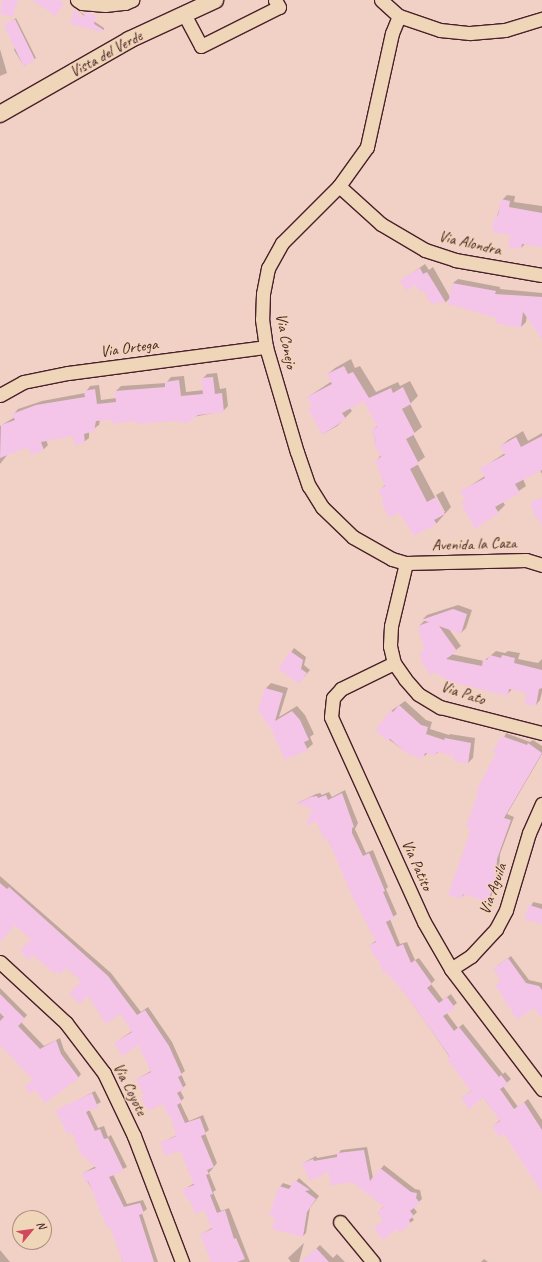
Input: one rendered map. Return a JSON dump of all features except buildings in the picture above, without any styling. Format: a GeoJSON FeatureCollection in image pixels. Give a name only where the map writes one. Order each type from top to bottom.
{"type":"FeatureCollection","features":[{"type":"Feature","properties":{"kind":"street"},"geometry":{"type":"LineString","coordinates":[[77,0],[105,5],[125,3],[132,0]]}},
{"type":"Feature","properties":{"kind":"street","name":"Vista del Verde"},"geometry":{"type":"LineString","coordinates":[[0,114],[129,40],[216,0]]}},
{"type":"Feature","properties":{"kind":"street"},"geometry":{"type":"LineString","coordinates":[[184,14],[201,46],[279,7],[275,0]]}},
{"type":"Feature","properties":{"kind":"street"},"geometry":{"type":"LineString","coordinates":[[381,0],[399,16],[440,30],[470,33],[505,30],[542,19]]}},
{"type":"Feature","properties":{"kind":"street","name":"Via Conejo"},"geometry":{"type":"LineString","coordinates":[[399,16],[392,33],[367,147],[339,186],[282,243],[268,268],[262,307],[266,347],[297,452],[309,486],[322,507],[353,537],[392,560],[406,563]]}},
{"type":"Feature","properties":{"kind":"street","name":"Via Alondra"},"geometry":{"type":"LineString","coordinates":[[339,186],[381,224],[425,250],[455,260],[542,275]]}},
{"type":"Feature","properties":{"kind":"street","name":"Via Ortega"},"geometry":{"type":"LineString","coordinates":[[0,395],[23,382],[68,373],[266,347]]}},
{"type":"Feature","properties":{"kind":"street","name":"Avenida la Caza"},"geometry":{"type":"LineString","coordinates":[[406,563],[526,560],[542,565]]}},
{"type":"Feature","properties":{"kind":"street","name":"Via Pato"},"geometry":{"type":"LineString","coordinates":[[406,563],[391,626],[390,646],[394,663],[418,694],[440,707],[542,733]]}},
{"type":"Feature","properties":{"kind":"street","name":"Via Patito"},"geometry":{"type":"LineString","coordinates":[[394,663],[341,690],[333,698],[331,717],[424,922],[451,969],[542,1089]]}},
{"type":"Feature","properties":{"kind":"street","name":"Via Aguila"},"geometry":{"type":"LineString","coordinates":[[451,969],[472,956],[496,929],[506,910],[529,833],[542,804]]}},
{"type":"Feature","properties":{"kind":"street","name":"Via Coyote"},"geometry":{"type":"LineString","coordinates":[[0,962],[66,1023],[104,1073],[134,1136],[182,1262]]}},
{"type":"Feature","properties":{"kind":"street"},"geometry":{"type":"LineString","coordinates":[[340,1222],[373,1262]]}}]}
